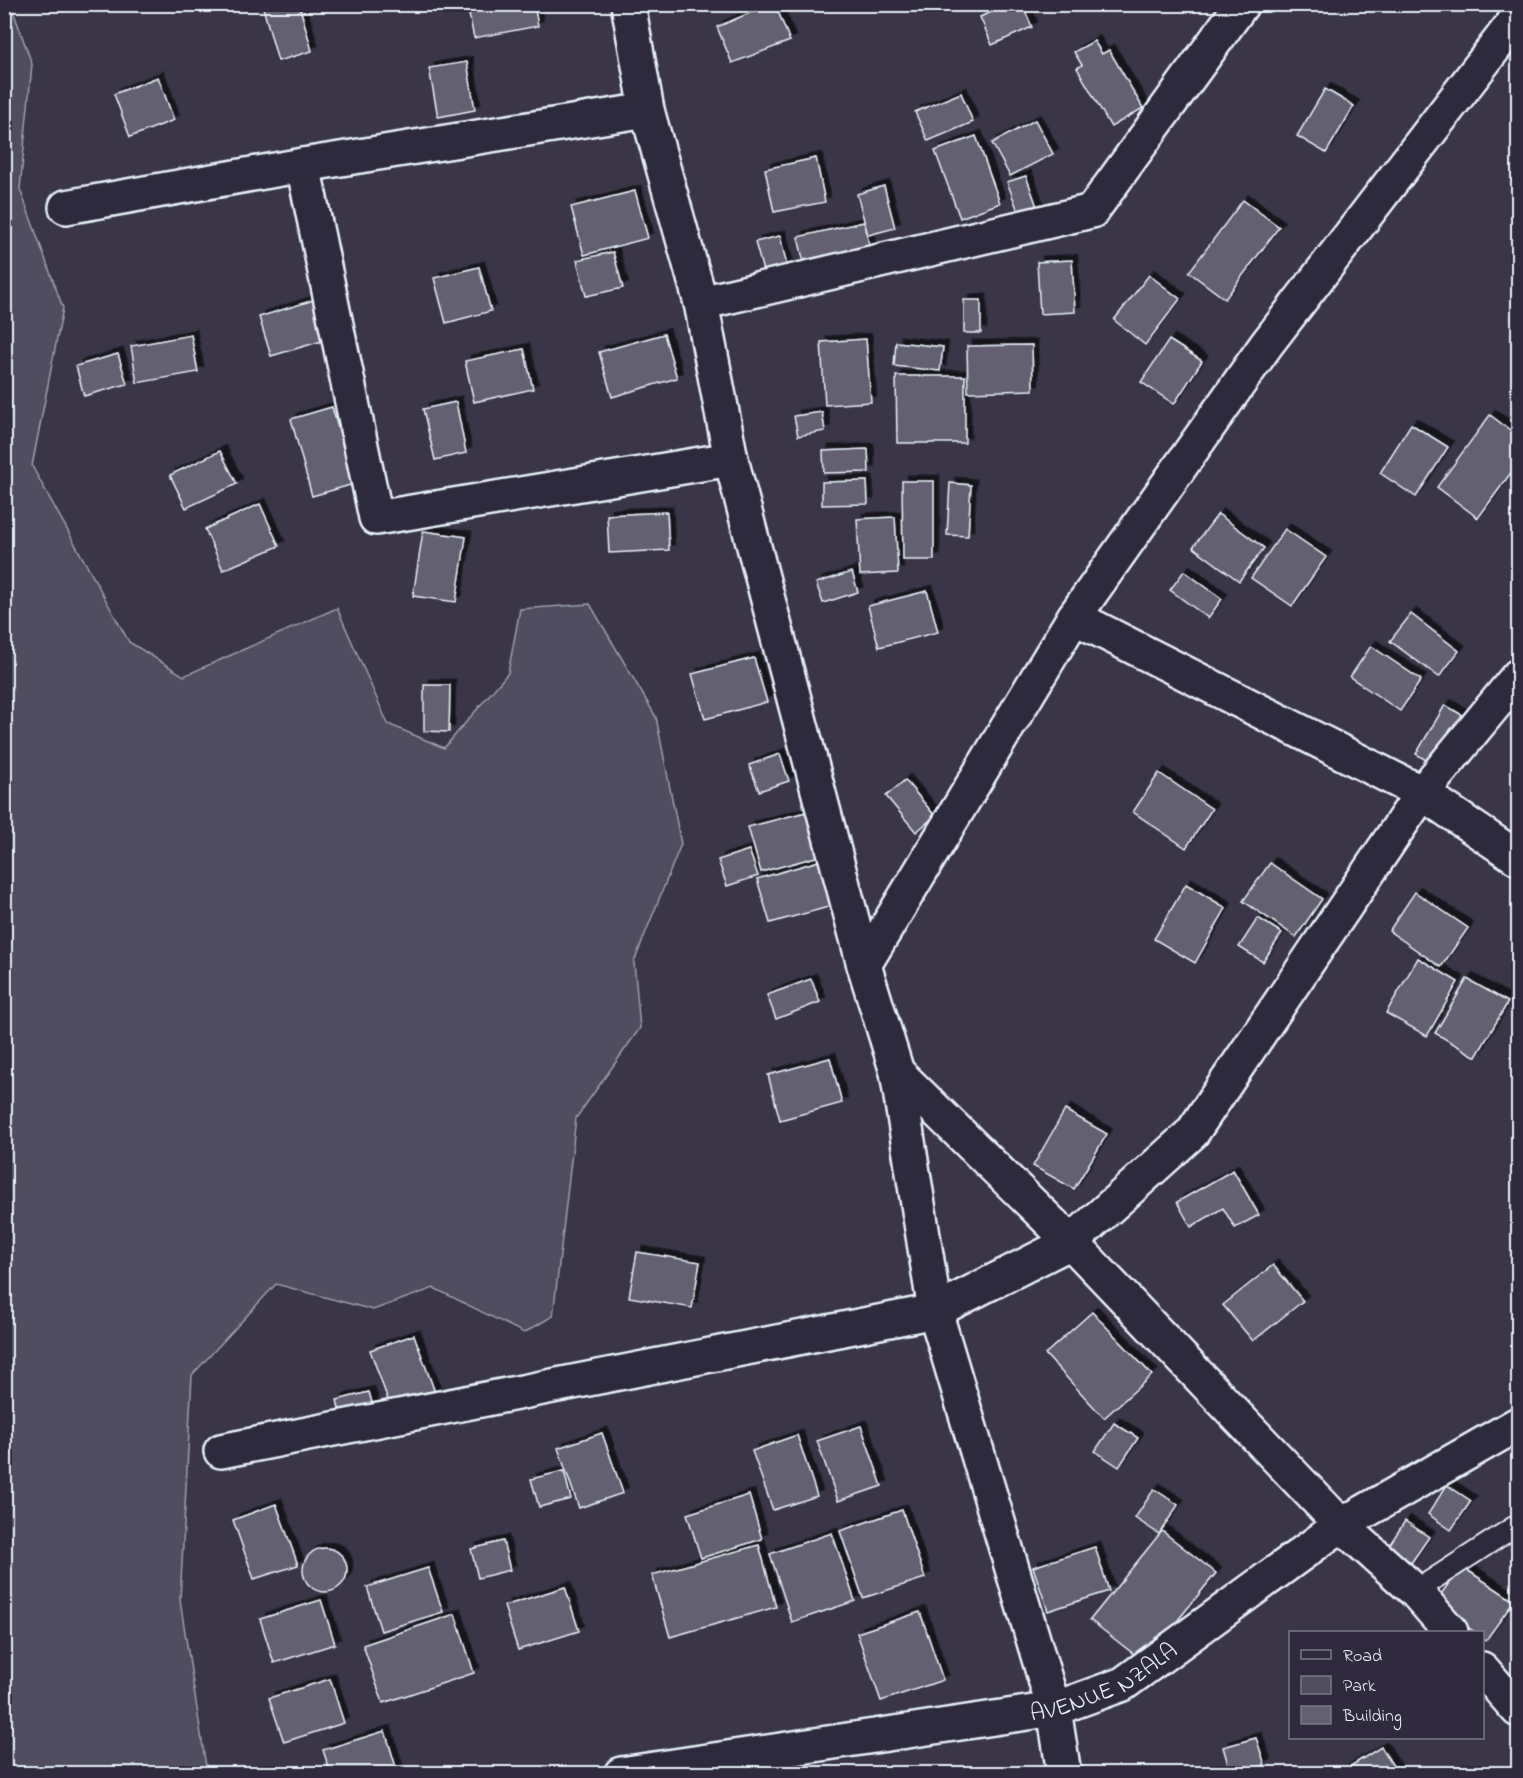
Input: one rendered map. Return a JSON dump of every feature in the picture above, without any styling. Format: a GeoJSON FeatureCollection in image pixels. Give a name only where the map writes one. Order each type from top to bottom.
{"type":"FeatureCollection","features":[{"type":"Feature","properties":{"kind":"street"},"geometry":{"type":"LineString","coordinates":[[628,4],[647,110],[701,303],[731,459],[864,965],[897,1072],[935,1311],[1054,1709],[1064,1773]]}},
{"type":"Feature","properties":{"kind":"street"},"geometry":{"type":"LineString","coordinates":[[701,303],[1092,211],[1242,4]]}},
{"type":"Feature","properties":{"kind":"street"},"geometry":{"type":"LineString","coordinates":[[864,965],[1074,617],[1266,345],[1518,17]]}},
{"type":"Feature","properties":{"kind":"street"},"geometry":{"type":"LineString","coordinates":[[66,207],[303,165],[647,110]]}},
{"type":"Feature","properties":{"kind":"street"},"geometry":{"type":"LineString","coordinates":[[303,165],[376,518],[731,459]]}},
{"type":"Feature","properties":{"kind":"street"},"geometry":{"type":"LineString","coordinates":[[1074,617],[1422,793],[1518,858]]}},
{"type":"Feature","properties":{"kind":"street"},"geometry":{"type":"LineString","coordinates":[[221,1451],[935,1311],[1071,1242],[1192,1133],[1422,793],[1518,676]]}},
{"type":"Feature","properties":{"kind":"street"},"geometry":{"type":"LineString","coordinates":[[897,1072],[1071,1242],[1341,1525],[1415,1591],[1450,1631]]}},
{"type":"Feature","properties":{"kind":"street","name":"AVENUE NZALA"},"geometry":{"type":"LineString","coordinates":[[621,1773],[1054,1709],[1123,1684],[1341,1525],[1518,1424]]}},
{"type":"Feature","properties":{"kind":"street"},"geometry":{"type":"LineString","coordinates":[[1484,1671],[1518,1710]]}},
{"type":"Feature","properties":{"kind":"lane"},"geometry":{"type":"LineString","coordinates":[[1415,1591],[1514,1527],[1518,1528]]}},
{"type":"Feature","properties":{"kind":"green space"},"geometry":{"type":"Polygon","coordinates":[[[4,5],[11,5],[32,64],[20,189],[63,308],[32,466],[129,642],[184,676],[337,608],[388,724],[444,748],[508,673],[520,609],[590,604],[656,717],[681,844],[634,962],[640,1028],[576,1118],[553,1316],[524,1333],[434,1288],[373,1310],[276,1284],[192,1375],[180,1600],[207,1773],[5,1773],[4,5]]]}},
{"type":"Feature","properties":{"kind":"building"},"geometry":{"type":"Polygon","coordinates":[[[262,4],[299,4],[312,51],[278,61],[262,4]]]}},
{"type":"Feature","properties":{"kind":"building"},"geometry":{"type":"Polygon","coordinates":[[[534,4],[538,26],[474,38],[467,5],[534,4]]]}},
{"type":"Feature","properties":{"kind":"building"},"geometry":{"type":"Polygon","coordinates":[[[775,4],[790,41],[732,63],[717,27],[775,4]]]}},
{"type":"Feature","properties":{"kind":"building"},"geometry":{"type":"Polygon","coordinates":[[[1009,4],[1022,4],[1032,27],[992,45],[980,17],[1009,4]]]}},
{"type":"Feature","properties":{"kind":"building"},"geometry":{"type":"Polygon","coordinates":[[[1094,41],[1102,54],[1109,50],[1143,108],[1111,127],[1077,68],[1082,65],[1074,52],[1094,41]]]}},
{"type":"Feature","properties":{"kind":"building"},"geometry":{"type":"Polygon","coordinates":[[[467,62],[475,110],[438,117],[429,68],[467,62]]]}},
{"type":"Feature","properties":{"kind":"building"},"geometry":{"type":"Polygon","coordinates":[[[158,77],[174,120],[130,137],[114,94],[158,77]]]}},
{"type":"Feature","properties":{"kind":"building"},"geometry":{"type":"Polygon","coordinates":[[[1325,89],[1354,106],[1326,153],[1297,136],[1325,89]]]}},
{"type":"Feature","properties":{"kind":"building"},"geometry":{"type":"Polygon","coordinates":[[[961,93],[973,122],[928,141],[915,112],[961,93]]]}},
{"type":"Feature","properties":{"kind":"building"},"geometry":{"type":"Polygon","coordinates":[[[1035,120],[1053,154],[1010,176],[992,143],[1035,120]]]}},
{"type":"Feature","properties":{"kind":"building"},"geometry":{"type":"Polygon","coordinates":[[[976,136],[1000,203],[960,218],[935,151],[976,136]]]}},
{"type":"Feature","properties":{"kind":"building"},"geometry":{"type":"Polygon","coordinates":[[[816,158],[825,202],[774,212],[765,169],[816,158]]]}},
{"type":"Feature","properties":{"kind":"building"},"geometry":{"type":"Polygon","coordinates":[[[1026,176],[1041,218],[1023,224],[1007,182],[1026,176]]]}},
{"type":"Feature","properties":{"kind":"building"},"geometry":{"type":"Polygon","coordinates":[[[884,186],[895,228],[868,235],[857,194],[884,186]]]}},
{"type":"Feature","properties":{"kind":"building"},"geometry":{"type":"Polygon","coordinates":[[[635,191],[648,238],[584,255],[571,207],[635,191]]]}},
{"type":"Feature","properties":{"kind":"building"},"geometry":{"type":"Polygon","coordinates":[[[1243,200],[1279,227],[1225,299],[1189,272],[1243,200]]]}},
{"type":"Feature","properties":{"kind":"building"},"geometry":{"type":"Polygon","coordinates":[[[864,222],[872,257],[806,272],[798,237],[864,222]]]}},
{"type":"Feature","properties":{"kind":"building"},"geometry":{"type":"Polygon","coordinates":[[[780,236],[791,283],[768,289],[755,242],[780,236]]]}},
{"type":"Feature","properties":{"kind":"building"},"geometry":{"type":"Polygon","coordinates":[[[613,252],[623,288],[586,296],[577,260],[613,252]]]}},
{"type":"Feature","properties":{"kind":"building"},"geometry":{"type":"Polygon","coordinates":[[[1072,260],[1075,312],[1040,314],[1037,262],[1072,260]]]}},
{"type":"Feature","properties":{"kind":"building"},"geometry":{"type":"Polygon","coordinates":[[[479,267],[491,311],[446,323],[434,278],[479,267]]]}},
{"type":"Feature","properties":{"kind":"building"},"geometry":{"type":"Polygon","coordinates":[[[1149,275],[1180,299],[1145,345],[1114,320],[1149,275]]]}},
{"type":"Feature","properties":{"kind":"building"},"geometry":{"type":"Polygon","coordinates":[[[317,299],[329,339],[271,356],[259,317],[317,299]]]}},
{"type":"Feature","properties":{"kind":"building"},"geometry":{"type":"Polygon","coordinates":[[[964,300],[981,300],[981,333],[964,333],[964,300]]]}},
{"type":"Feature","properties":{"kind":"building"},"geometry":{"type":"Polygon","coordinates":[[[664,334],[677,378],[612,397],[599,352],[664,334]]]}},
{"type":"Feature","properties":{"kind":"building"},"geometry":{"type":"Polygon","coordinates":[[[191,335],[198,372],[137,383],[131,346],[191,335]]]}},
{"type":"Feature","properties":{"kind":"building"},"geometry":{"type":"Polygon","coordinates":[[[866,339],[871,402],[825,405],[821,342],[866,339]]]}},
{"type":"Feature","properties":{"kind":"building"},"geometry":{"type":"Polygon","coordinates":[[[1169,340],[1202,361],[1174,404],[1141,382],[1169,340]]]}},
{"type":"Feature","properties":{"kind":"building"},"geometry":{"type":"Polygon","coordinates":[[[896,342],[943,347],[940,371],[894,366],[896,342]]]}},
{"type":"Feature","properties":{"kind":"building"},"geometry":{"type":"Polygon","coordinates":[[[1032,345],[1033,390],[968,392],[967,346],[1032,345]]]}},
{"type":"Feature","properties":{"kind":"building"},"geometry":{"type":"Polygon","coordinates":[[[524,349],[533,389],[474,402],[465,361],[524,349]]]}},
{"type":"Feature","properties":{"kind":"building"},"geometry":{"type":"Polygon","coordinates":[[[118,354],[127,384],[84,396],[76,366],[118,354]]]}},
{"type":"Feature","properties":{"kind":"building"},"geometry":{"type":"Polygon","coordinates":[[[896,376],[965,376],[965,443],[897,443],[896,376]]]}},
{"type":"Feature","properties":{"kind":"building"},"geometry":{"type":"Polygon","coordinates":[[[456,402],[466,453],[435,460],[423,409],[456,402]]]}},
{"type":"Feature","properties":{"kind":"building"},"geometry":{"type":"Polygon","coordinates":[[[332,407],[354,484],[312,496],[291,419],[332,407]]]}},
{"type":"Feature","properties":{"kind":"building"},"geometry":{"type":"Polygon","coordinates":[[[822,412],[825,431],[798,436],[794,416],[822,412]]]}},
{"type":"Feature","properties":{"kind":"building"},"geometry":{"type":"Polygon","coordinates":[[[1490,415],[1518,436],[1518,463],[1478,518],[1437,487],[1490,415]]]}},
{"type":"Feature","properties":{"kind":"building"},"geometry":{"type":"Polygon","coordinates":[[[1411,424],[1448,447],[1416,497],[1380,473],[1411,424]]]}},
{"type":"Feature","properties":{"kind":"building"},"geometry":{"type":"Polygon","coordinates":[[[868,449],[869,472],[824,473],[823,451],[868,449]]]}},
{"type":"Feature","properties":{"kind":"building"},"geometry":{"type":"Polygon","coordinates":[[[220,451],[237,484],[186,508],[170,475],[220,451]]]}},
{"type":"Feature","properties":{"kind":"building"},"geometry":{"type":"Polygon","coordinates":[[[867,481],[868,504],[822,505],[822,482],[867,481]]]}},
{"type":"Feature","properties":{"kind":"building"},"geometry":{"type":"Polygon","coordinates":[[[902,481],[934,481],[934,560],[903,560],[902,481]]]}},
{"type":"Feature","properties":{"kind":"building"},"geometry":{"type":"Polygon","coordinates":[[[950,483],[971,485],[968,536],[947,535],[950,483]]]}},
{"type":"Feature","properties":{"kind":"building"},"geometry":{"type":"Polygon","coordinates":[[[260,504],[279,546],[223,570],[205,529],[260,504]]]}},
{"type":"Feature","properties":{"kind":"building"},"geometry":{"type":"Polygon","coordinates":[[[667,512],[669,550],[609,553],[607,515],[667,512]]]}},
{"type":"Feature","properties":{"kind":"building"},"geometry":{"type":"Polygon","coordinates":[[[1218,514],[1264,548],[1239,581],[1193,547],[1218,514]]]}},
{"type":"Feature","properties":{"kind":"building"},"geometry":{"type":"Polygon","coordinates":[[[895,517],[898,573],[860,575],[857,519],[895,517]]]}},
{"type":"Feature","properties":{"kind":"building"},"geometry":{"type":"Polygon","coordinates":[[[1285,529],[1326,557],[1292,606],[1251,578],[1285,529]]]}},
{"type":"Feature","properties":{"kind":"building"},"geometry":{"type":"Polygon","coordinates":[[[423,531],[466,537],[456,602],[413,596],[423,531]]]}},
{"type":"Feature","properties":{"kind":"building"},"geometry":{"type":"Polygon","coordinates":[[[1184,571],[1222,599],[1208,618],[1170,590],[1184,571]]]}},
{"type":"Feature","properties":{"kind":"building"},"geometry":{"type":"Polygon","coordinates":[[[852,572],[858,592],[823,603],[816,583],[852,572]]]}},
{"type":"Feature","properties":{"kind":"building"},"geometry":{"type":"Polygon","coordinates":[[[927,591],[938,632],[879,647],[868,606],[927,591]]]}},
{"type":"Feature","properties":{"kind":"building"},"geometry":{"type":"Polygon","coordinates":[[[1411,614],[1459,651],[1439,677],[1390,641],[1411,614]]]}},
{"type":"Feature","properties":{"kind":"building"},"geometry":{"type":"Polygon","coordinates":[[[1371,646],[1421,680],[1400,711],[1350,677],[1371,646]]]}},
{"type":"Feature","properties":{"kind":"building"},"geometry":{"type":"Polygon","coordinates":[[[754,658],[767,702],[705,719],[692,674],[754,658]]]}},
{"type":"Feature","properties":{"kind":"building"},"geometry":{"type":"Polygon","coordinates":[[[424,685],[450,685],[449,732],[424,731],[424,685]]]}},
{"type":"Feature","properties":{"kind":"building"},"geometry":{"type":"Polygon","coordinates":[[[1445,705],[1479,725],[1449,774],[1416,754],[1445,705]]]}},
{"type":"Feature","properties":{"kind":"building"},"geometry":{"type":"Polygon","coordinates":[[[780,754],[789,781],[759,791],[749,765],[780,754]]]}},
{"type":"Feature","properties":{"kind":"building"},"geometry":{"type":"Polygon","coordinates":[[[1159,773],[1212,809],[1186,848],[1133,812],[1159,773]]]}},
{"type":"Feature","properties":{"kind":"building"},"geometry":{"type":"Polygon","coordinates":[[[905,780],[935,816],[916,832],[886,796],[905,780]]]}},
{"type":"Feature","properties":{"kind":"building"},"geometry":{"type":"Polygon","coordinates":[[[810,811],[823,855],[761,872],[748,827],[810,811]]]}},
{"type":"Feature","properties":{"kind":"building"},"geometry":{"type":"Polygon","coordinates":[[[749,850],[758,876],[727,886],[718,860],[749,850]]]}},
{"type":"Feature","properties":{"kind":"building"},"geometry":{"type":"Polygon","coordinates":[[[819,861],[832,906],[770,923],[757,879],[819,861]]]}},
{"type":"Feature","properties":{"kind":"building"},"geometry":{"type":"Polygon","coordinates":[[[1270,863],[1322,899],[1296,937],[1243,901],[1270,863]]]}},
{"type":"Feature","properties":{"kind":"building"},"geometry":{"type":"Polygon","coordinates":[[[1186,884],[1226,908],[1195,963],[1154,939],[1186,884]]]}},
{"type":"Feature","properties":{"kind":"building"},"geometry":{"type":"Polygon","coordinates":[[[1415,892],[1468,928],[1441,967],[1389,931],[1415,892]]]}},
{"type":"Feature","properties":{"kind":"building"},"geometry":{"type":"Polygon","coordinates":[[[1258,918],[1282,933],[1263,962],[1239,947],[1258,918]]]}},
{"type":"Feature","properties":{"kind":"building"},"geometry":{"type":"Polygon","coordinates":[[[1418,958],[1458,982],[1427,1036],[1386,1013],[1418,958]]]}},
{"type":"Feature","properties":{"kind":"building"},"geometry":{"type":"Polygon","coordinates":[[[811,979],[820,1002],[776,1019],[767,995],[811,979]]]}},
{"type":"Feature","properties":{"kind":"building"},"geometry":{"type":"Polygon","coordinates":[[[1467,979],[1508,1002],[1476,1057],[1435,1033],[1467,979]]]}},
{"type":"Feature","properties":{"kind":"building"},"geometry":{"type":"Polygon","coordinates":[[[830,1058],[842,1103],[780,1120],[768,1075],[830,1058]]]}},
{"type":"Feature","properties":{"kind":"building"},"geometry":{"type":"Polygon","coordinates":[[[1065,1110],[1107,1134],[1074,1189],[1033,1166],[1065,1110]]]}},
{"type":"Feature","properties":{"kind":"building"},"geometry":{"type":"Polygon","coordinates":[[[1233,1170],[1259,1215],[1235,1228],[1223,1208],[1191,1227],[1177,1202],[1233,1170]]]}},
{"type":"Feature","properties":{"kind":"building"},"geometry":{"type":"Polygon","coordinates":[[[637,1252],[700,1262],[692,1308],[629,1297],[637,1252]]]}},
{"type":"Feature","properties":{"kind":"building"},"geometry":{"type":"Polygon","coordinates":[[[1273,1265],[1303,1301],[1253,1341],[1223,1305],[1273,1265]]]}},
{"type":"Feature","properties":{"kind":"building"},"geometry":{"type":"Polygon","coordinates":[[[1092,1312],[1152,1375],[1104,1418],[1045,1354],[1092,1312]]]}},
{"type":"Feature","properties":{"kind":"building"},"geometry":{"type":"Polygon","coordinates":[[[414,1335],[436,1395],[392,1411],[370,1350],[414,1335]]]}},
{"type":"Feature","properties":{"kind":"building"},"geometry":{"type":"Polygon","coordinates":[[[369,1392],[377,1421],[344,1429],[337,1400],[369,1392]]]}},
{"type":"Feature","properties":{"kind":"building"},"geometry":{"type":"Polygon","coordinates":[[[1114,1423],[1138,1438],[1119,1467],[1095,1451],[1114,1423]]]}},
{"type":"Feature","properties":{"kind":"building"},"geometry":{"type":"Polygon","coordinates":[[[861,1426],[882,1486],[838,1501],[817,1441],[861,1426]]]}},
{"type":"Feature","properties":{"kind":"building"},"geometry":{"type":"Polygon","coordinates":[[[602,1433],[623,1493],[579,1508],[558,1448],[602,1433]]]}},
{"type":"Feature","properties":{"kind":"building"},"geometry":{"type":"Polygon","coordinates":[[[797,1435],[817,1496],[773,1510],[752,1451],[797,1435]]]}},
{"type":"Feature","properties":{"kind":"building"},"geometry":{"type":"Polygon","coordinates":[[[564,1471],[571,1499],[539,1507],[531,1479],[564,1471]]]}},
{"type":"Feature","properties":{"kind":"building"},"geometry":{"type":"Polygon","coordinates":[[[1447,1485],[1471,1501],[1451,1530],[1428,1514],[1447,1485]]]}},
{"type":"Feature","properties":{"kind":"building"},"geometry":{"type":"Polygon","coordinates":[[[1154,1489],[1178,1505],[1159,1534],[1135,1518],[1154,1489]]]}},
{"type":"Feature","properties":{"kind":"building"},"geometry":{"type":"Polygon","coordinates":[[[749,1495],[762,1539],[701,1558],[687,1514],[749,1495]]]}},
{"type":"Feature","properties":{"kind":"building"},"geometry":{"type":"Polygon","coordinates":[[[276,1504],[298,1565],[254,1579],[233,1520],[276,1504]]]}},
{"type":"Feature","properties":{"kind":"building"},"geometry":{"type":"Polygon","coordinates":[[[902,1510],[925,1578],[863,1598],[840,1531],[902,1510]]]}},
{"type":"Feature","properties":{"kind":"building"},"geometry":{"type":"Polygon","coordinates":[[[1405,1521],[1429,1537],[1409,1566],[1386,1550],[1405,1521]]]}},
{"type":"Feature","properties":{"kind":"building"},"geometry":{"type":"Polygon","coordinates":[[[1162,1531],[1216,1573],[1144,1662],[1090,1620],[1162,1531]]]}},
{"type":"Feature","properties":{"kind":"building"},"geometry":{"type":"Polygon","coordinates":[[[832,1533],[855,1601],[792,1622],[770,1554],[832,1533]]]}},
{"type":"Feature","properties":{"kind":"building"},"geometry":{"type":"Polygon","coordinates":[[[503,1541],[510,1570],[478,1578],[471,1549],[503,1541]]]}},
{"type":"Feature","properties":{"kind":"building"},"geometry":{"type":"Polygon","coordinates":[[[759,1545],[776,1607],[670,1637],[652,1575],[759,1545]]]}},
{"type":"Feature","properties":{"kind":"building"},"geometry":{"type":"Polygon","coordinates":[[[1095,1547],[1109,1591],[1048,1611],[1033,1567],[1095,1547]]]}},
{"type":"Feature","properties":{"kind":"building"},"geometry":{"type":"Polygon","coordinates":[[[325,1548],[341,1554],[347,1570],[341,1586],[325,1592],[309,1586],[303,1570],[309,1554],[325,1548]]]}},
{"type":"Feature","properties":{"kind":"building"},"geometry":{"type":"Polygon","coordinates":[[[1461,1566],[1514,1601],[1486,1640],[1484,1631],[1474,1631],[1434,1604],[1461,1566]]]}},
{"type":"Feature","properties":{"kind":"building"},"geometry":{"type":"Polygon","coordinates":[[[428,1568],[443,1612],[381,1631],[367,1587],[428,1568]]]}},
{"type":"Feature","properties":{"kind":"building"},"geometry":{"type":"Polygon","coordinates":[[[565,1587],[579,1631],[518,1650],[504,1606],[565,1587]]]}},
{"type":"Feature","properties":{"kind":"building"},"geometry":{"type":"Polygon","coordinates":[[[321,1600],[335,1644],[274,1663],[260,1619],[321,1600]]]}},
{"type":"Feature","properties":{"kind":"building"},"geometry":{"type":"Polygon","coordinates":[[[920,1612],[943,1680],[881,1701],[857,1633],[920,1612]]]}},
{"type":"Feature","properties":{"kind":"building"},"geometry":{"type":"Polygon","coordinates":[[[455,1614],[474,1673],[383,1703],[363,1645],[455,1614]]]}},
{"type":"Feature","properties":{"kind":"building"},"geometry":{"type":"Polygon","coordinates":[[[330,1679],[344,1723],[284,1742],[269,1698],[330,1679]]]}},
{"type":"Feature","properties":{"kind":"building"},"geometry":{"type":"Polygon","coordinates":[[[385,1731],[398,1774],[331,1774],[323,1750],[385,1731]]]}},
{"type":"Feature","properties":{"kind":"building"},"geometry":{"type":"Polygon","coordinates":[[[1256,1738],[1265,1765],[1231,1774],[1223,1747],[1256,1738]]]}},
{"type":"Feature","properties":{"kind":"building"},"geometry":{"type":"Polygon","coordinates":[[[1381,1747],[1398,1774],[1338,1774],[1381,1747]]]}}]}
